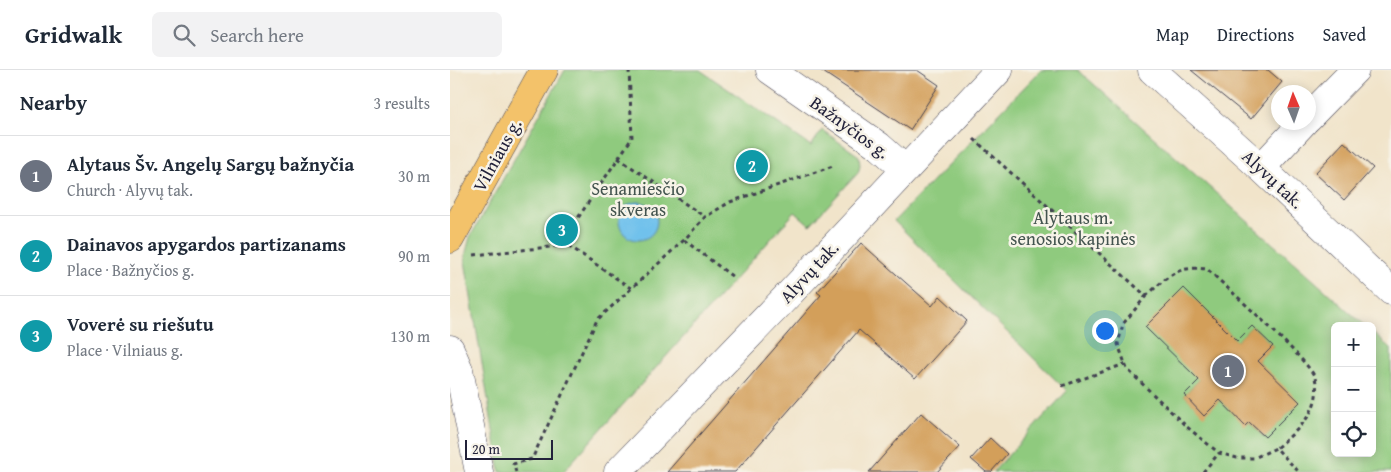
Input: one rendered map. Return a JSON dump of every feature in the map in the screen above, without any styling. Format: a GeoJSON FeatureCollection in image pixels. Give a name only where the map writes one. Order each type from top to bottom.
{"type":"FeatureCollection","features":[{"type":"Feature","properties":{"kind":"main road","name":"Vilniaus g."},"geometry":{"type":"LineString","coordinates":[[450,239],[544,70]]}},
{"type":"Feature","properties":{"kind":"street","name":"Bažnyčios g."},"geometry":{"type":"LineString","coordinates":[[770,70],[879,146],[905,169]]}},
{"type":"Feature","properties":{"kind":"street","name":"Alyvų tak."},"geometry":{"type":"LineString","coordinates":[[618,472],[792,291],[999,70]]}},
{"type":"Feature","properties":{"kind":"street","name":"Alyvų tak."},"geometry":{"type":"LineString","coordinates":[[1152,70],[1261,168],[1391,291]]}},
{"type":"Feature","properties":{"kind":"street"},"geometry":{"type":"LineString","coordinates":[[1316,110],[1354,70]]}},
{"type":"Feature","properties":{"kind":"street"},"geometry":{"type":"LineString","coordinates":[[1261,168],[1297,130]]}},
{"type":"Feature","properties":{"kind":"street"},"geometry":{"type":"LineString","coordinates":[[450,349],[459,370],[479,472]]}},
{"type":"Feature","properties":{"kind":"path"},"geometry":{"type":"LineString","coordinates":[[474,255],[559,246],[632,138],[629,70]]}},
{"type":"Feature","properties":{"kind":"path"},"geometry":{"type":"LineString","coordinates":[[974,139],[1146,296]]}},
{"type":"Feature","properties":{"kind":"path"},"geometry":{"type":"LineString","coordinates":[[618,158],[706,217]]}},
{"type":"Feature","properties":{"kind":"path"},"geometry":{"type":"LineString","coordinates":[[516,472],[514,464],[532,459],[597,320],[684,240],[706,217],[730,202],[833,166]]}},
{"type":"Feature","properties":{"kind":"path"},"geometry":{"type":"LineString","coordinates":[[684,240],[733,277]]}},
{"type":"Feature","properties":{"kind":"path"},"geometry":{"type":"LineString","coordinates":[[562,242],[632,289]]}},
{"type":"Feature","properties":{"kind":"path"},"geometry":{"type":"LineString","coordinates":[[1192,267],[1207,269],[1301,359],[1315,377],[1316,394],[1312,412],[1295,432],[1276,448],[1254,458],[1237,458],[1218,454],[1127,369],[1125,364],[1118,344],[1123,324],[1146,296],[1174,272],[1192,267]]}},
{"type":"Feature","properties":{"kind":"path"},"geometry":{"type":"LineString","coordinates":[[1062,386],[1125,364]]}},
{"type":"Feature","properties":{"kind":"path"},"geometry":{"type":"LineString","coordinates":[[1276,448],[1299,472]]}},
{"type":"Feature","properties":{"kind":"path"},"geometry":{"type":"LineString","coordinates":[[1203,472],[1218,454]]}},
{"type":"Feature","properties":{"kind":"green space","name":"Senamiesčio skveras"},"geometry":{"type":"Polygon","coordinates":[[[565,70],[700,70],[811,146],[822,130],[859,156],[860,166],[858,173],[810,225],[795,212],[563,472],[500,472],[465,261],[466,252],[470,237],[565,70]]]}},
{"type":"Feature","properties":{"kind":"green space","name":"Alytaus m. senosios kapinės"},"geometry":{"type":"Polygon","coordinates":[[[1041,70],[1078,70],[1361,322],[1331,322],[1331,457],[1376,457],[1376,336],[1391,349],[1391,472],[993,472],[1067,391],[894,221],[1041,70]],[[1184,289],[1199,380],[1184,395],[1204,415],[1220,400],[1245,425],[1249,422],[1264,437],[1296,406],[1258,361],[1273,346],[1252,326],[1237,341],[1184,289]]]}},
{"type":"Feature","properties":{"kind":"water"},"geometry":{"type":"Polygon","coordinates":[[[638,202],[651,208],[657,221],[651,234],[638,240],[625,234],[619,221],[625,208],[638,202]]]}},
{"type":"Feature","properties":{"kind":"building"},"geometry":{"type":"Polygon","coordinates":[[[820,70],[917,70],[939,85],[910,130],[820,70]]]}},
{"type":"Feature","properties":{"kind":"building"},"geometry":{"type":"Polygon","coordinates":[[[1191,70],[1268,70],[1282,82],[1279,85],[1271,85],[1271,95],[1251,119],[1191,70]]]}},
{"type":"Feature","properties":{"kind":"building"},"geometry":{"type":"Polygon","coordinates":[[[1344,142],[1373,168],[1344,200],[1315,173],[1344,142]]]}},
{"type":"Feature","properties":{"kind":"building"},"geometry":{"type":"Polygon","coordinates":[[[861,243],[932,306],[940,296],[967,321],[915,379],[859,330],[735,472],[667,472],[821,295],[817,292],[861,243]]]}},
{"type":"Feature","properties":{"kind":"building"},"geometry":{"type":"Polygon","coordinates":[[[1184,288],[1237,341],[1252,326],[1273,346],[1258,361],[1300,402],[1265,437],[1249,422],[1245,426],[1220,400],[1204,416],[1184,395],[1199,380],[1145,327],[1184,288]]]}},
{"type":"Feature","properties":{"kind":"building"},"geometry":{"type":"Polygon","coordinates":[[[921,413],[960,447],[937,472],[869,472],[921,413]]]}},
{"type":"Feature","properties":{"kind":"building"},"geometry":{"type":"Polygon","coordinates":[[[990,438],[1007,454],[991,472],[986,472],[971,459],[990,438]]]}},
{"type":"Feature","properties":{"kind":"place","name":"Dainavos apygardos partizanams"},"geometry":{"type":"Point","coordinates":[752,166]}},
{"type":"Feature","properties":{"kind":"place","name":"Voverė su riešutu"},"geometry":{"type":"Point","coordinates":[562,230]}},
{"type":"Feature","properties":{"kind":"place","name":"Alytaus Šv. Angelų Sargų bažnyčia"},"geometry":{"type":"Point","coordinates":[1228,371]}}]}
